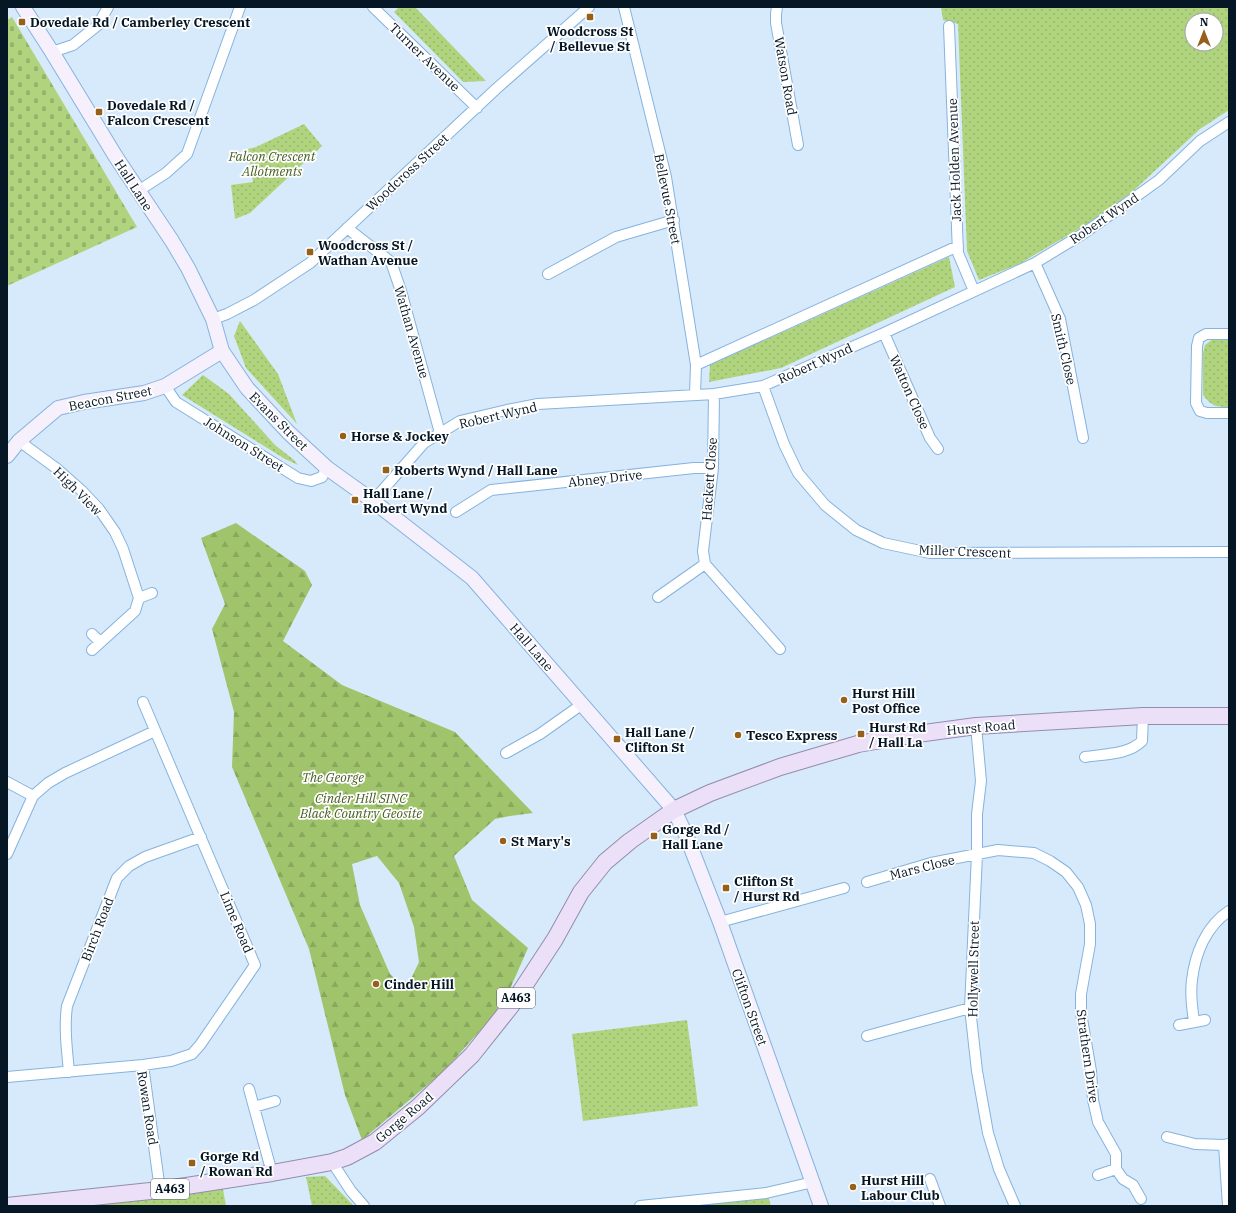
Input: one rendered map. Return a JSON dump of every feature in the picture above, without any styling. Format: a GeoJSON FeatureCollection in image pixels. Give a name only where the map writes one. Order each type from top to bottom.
{"type":"FeatureCollection","features":[{"type":"Feature","properties":{"kind":"main road","name":"Hurst Road"},"geometry":{"type":"LineString","coordinates":[[674,810],[710,793],[780,767],[858,744],[894,737],[976,726],[1143,716],[1229,716]]}},
{"type":"Feature","properties":{"kind":"main road","name":"Gorge Road"},"geometry":{"type":"LineString","coordinates":[[7,1206],[160,1190],[272,1173],[332,1162],[347,1157],[375,1142],[418,1107],[472,1055],[511,1006],[555,939],[581,892],[605,862],[630,841],[674,810]]}},
{"type":"Feature","properties":{"kind":"street","name":"Hall Lane"},"geometry":{"type":"LineString","coordinates":[[23,7],[116,157],[172,241],[188,268],[213,319]]}},
{"type":"Feature","properties":{"kind":"street"},"geometry":{"type":"LineString","coordinates":[[52,52],[73,45],[98,25],[108,7]]}},
{"type":"Feature","properties":{"kind":"street"},"geometry":{"type":"LineString","coordinates":[[138,191],[166,173],[187,154],[240,7]]}},
{"type":"Feature","properties":{"kind":"street","name":"Woodcross Street"},"geometry":{"type":"LineString","coordinates":[[213,319],[227,314],[254,300],[310,263],[496,89],[589,7]]}},
{"type":"Feature","properties":{"kind":"street","name":"Bellevue Street"},"geometry":{"type":"LineString","coordinates":[[624,7],[666,177],[674,220],[696,366],[695,394]]}},
{"type":"Feature","properties":{"kind":"street","name":"Watson Road"},"geometry":{"type":"LineString","coordinates":[[778,7],[776,23],[798,145]]}},
{"type":"Feature","properties":{"kind":"street","name":"Turner Avenue"},"geometry":{"type":"LineString","coordinates":[[380,9],[477,108]]}},
{"type":"Feature","properties":{"kind":"street","name":"Jack Holden Avenue"},"geometry":{"type":"LineString","coordinates":[[949,26],[958,253],[974,291]]}},
{"type":"Feature","properties":{"kind":"street","name":"Robert Wynd"},"geometry":{"type":"LineString","coordinates":[[373,501],[424,443],[460,421],[538,404],[714,394],[763,386],[884,333],[1035,263],[1082,235],[1159,180],[1200,141],[1229,122]]}},
{"type":"Feature","properties":{"kind":"street"},"geometry":{"type":"LineString","coordinates":[[548,274],[616,237],[674,220]]}},
{"type":"Feature","properties":{"kind":"street","name":"Wathan Avenue"},"geometry":{"type":"LineString","coordinates":[[347,228],[391,262],[440,433]]}},
{"type":"Feature","properties":{"kind":"street"},"geometry":{"type":"LineString","coordinates":[[696,366],[958,246]]}},
{"type":"Feature","properties":{"kind":"street","name":"Smith Close"},"geometry":{"type":"LineString","coordinates":[[1035,263],[1060,319],[1083,438]]}},
{"type":"Feature","properties":{"kind":"street","name":"Evans Street"},"geometry":{"type":"LineString","coordinates":[[213,319],[222,351],[247,388],[288,432],[327,468],[373,501]]}},
{"type":"Feature","properties":{"kind":"street","name":"Watton Close"},"geometry":{"type":"LineString","coordinates":[[884,333],[930,438],[938,448]]}},
{"type":"Feature","properties":{"kind":"street"},"geometry":{"type":"LineString","coordinates":[[1229,334],[1206,334],[1199,338],[1197,346],[1196,403],[1200,411],[1207,413],[1229,413]]}},
{"type":"Feature","properties":{"kind":"street","name":"Beacon Street"},"geometry":{"type":"LineString","coordinates":[[7,456],[19,441],[58,408],[144,392],[165,386],[222,351]]}},
{"type":"Feature","properties":{"kind":"street","name":"Johnson Street"},"geometry":{"type":"LineString","coordinates":[[165,386],[176,402],[298,478],[311,481],[322,477],[327,468]]}},
{"type":"Feature","properties":{"kind":"street","name":"Miller Crescent"},"geometry":{"type":"LineString","coordinates":[[763,386],[784,444],[798,473],[825,505],[856,530],[883,543],[930,553],[1229,552]]}},
{"type":"Feature","properties":{"kind":"street","name":"Hackett Close"},"geometry":{"type":"LineString","coordinates":[[705,564],[703,551],[713,468],[714,394]]}},
{"type":"Feature","properties":{"kind":"street","name":"High View"},"geometry":{"type":"LineString","coordinates":[[19,441],[56,468],[82,491],[99,509],[115,532],[123,548],[139,598]]}},
{"type":"Feature","properties":{"kind":"street","name":"Abney Drive"},"geometry":{"type":"LineString","coordinates":[[456,512],[491,490],[694,468],[713,468]]}},
{"type":"Feature","properties":{"kind":"street","name":"Hall Lane"},"geometry":{"type":"LineString","coordinates":[[373,501],[472,578],[674,810]]}},
{"type":"Feature","properties":{"kind":"street"},"geometry":{"type":"LineString","coordinates":[[658,597],[705,564],[780,649]]}},
{"type":"Feature","properties":{"kind":"street"},"geometry":{"type":"LineString","coordinates":[[92,650],[135,611],[139,598],[152,593]]}},
{"type":"Feature","properties":{"kind":"street"},"geometry":{"type":"LineString","coordinates":[[92,634],[100,642]]}},
{"type":"Feature","properties":{"kind":"street","name":"Lime Road"},"geometry":{"type":"LineString","coordinates":[[143,702],[255,965],[200,1045],[192,1054],[171,1061],[143,1065]]}},
{"type":"Feature","properties":{"kind":"street"},"geometry":{"type":"LineString","coordinates":[[506,753],[540,734],[582,705]]}},
{"type":"Feature","properties":{"kind":"street"},"geometry":{"type":"LineString","coordinates":[[1085,757],[1125,752],[1136,747],[1142,741],[1143,716]]}},
{"type":"Feature","properties":{"kind":"street","name":"Hollywell Street"},"geometry":{"type":"LineString","coordinates":[[976,726],[981,781],[977,814],[977,854],[970,1008],[988,1133],[999,1169],[1015,1206]]}},
{"type":"Feature","properties":{"kind":"street"},"geometry":{"type":"LineString","coordinates":[[7,854],[33,796],[48,783],[65,773],[155,731]]}},
{"type":"Feature","properties":{"kind":"street"},"geometry":{"type":"LineString","coordinates":[[7,782],[33,796]]}},
{"type":"Feature","properties":{"kind":"street","name":"Clifton Street"},"geometry":{"type":"LineString","coordinates":[[674,810],[686,835],[720,922],[821,1206]]}},
{"type":"Feature","properties":{"kind":"street","name":"Birch Road"},"geometry":{"type":"LineString","coordinates":[[69,1072],[65,1032],[67,1006],[117,878],[129,866],[145,857],[201,837]]}},
{"type":"Feature","properties":{"kind":"street","name":"Strathern Drive"},"geometry":{"type":"LineString","coordinates":[[977,854],[998,850],[1034,853],[1050,861],[1066,872],[1078,887],[1086,905],[1090,924],[1090,944],[1081,994],[1082,1021],[1091,1071],[1093,1100],[1098,1122],[1116,1154],[1116,1169]]}},
{"type":"Feature","properties":{"kind":"street","name":"Mars Close"},"geometry":{"type":"LineString","coordinates":[[866,882],[931,863],[977,854]]}},
{"type":"Feature","properties":{"kind":"street"},"geometry":{"type":"LineString","coordinates":[[720,922],[844,888]]}},
{"type":"Feature","properties":{"kind":"street"},"geometry":{"type":"LineString","coordinates":[[1194,1021],[1192,981],[1198,957],[1206,934],[1216,921],[1229,911]]}},
{"type":"Feature","properties":{"kind":"street"},"geometry":{"type":"LineString","coordinates":[[867,1036],[970,1008]]}},
{"type":"Feature","properties":{"kind":"street"},"geometry":{"type":"LineString","coordinates":[[1179,1025],[1205,1020]]}},
{"type":"Feature","properties":{"kind":"street","name":"Rowan Road"},"geometry":{"type":"LineString","coordinates":[[7,1076],[143,1065],[160,1190]]}},
{"type":"Feature","properties":{"kind":"street"},"geometry":{"type":"LineString","coordinates":[[249,1089],[272,1173]]}},
{"type":"Feature","properties":{"kind":"street"},"geometry":{"type":"LineString","coordinates":[[254,1107],[275,1101]]}},
{"type":"Feature","properties":{"kind":"street"},"geometry":{"type":"LineString","coordinates":[[1167,1137],[1195,1144],[1227,1144],[1228,1206]]}},
{"type":"Feature","properties":{"kind":"street"},"geometry":{"type":"LineString","coordinates":[[332,1162],[351,1191],[364,1206]]}},
{"type":"Feature","properties":{"kind":"street"},"geometry":{"type":"LineString","coordinates":[[1098,1175],[1116,1169],[1123,1179],[1133,1185],[1142,1199]]}},
{"type":"Feature","properties":{"kind":"street"},"geometry":{"type":"LineString","coordinates":[[930,1179],[940,1206]]}},
{"type":"Feature","properties":{"kind":"street"},"geometry":{"type":"LineString","coordinates":[[640,1206],[766,1193],[813,1182]]}},
{"type":"Feature","properties":{"kind":"green space"},"geometry":{"type":"Polygon","coordinates":[[[399,7],[415,7],[486,81],[463,82],[394,12],[399,7]]]}},
{"type":"Feature","properties":{"kind":"green space"},"geometry":{"type":"Polygon","coordinates":[[[941,7],[1229,7],[1229,110],[1200,129],[1132,192],[1087,224],[1019,264],[979,280],[967,251],[958,24],[943,20],[941,7]]]}},
{"type":"Feature","properties":{"kind":"green space"},"geometry":{"type":"Polygon","coordinates":[[[12,17],[137,227],[7,286],[7,20],[12,17]]]}},
{"type":"Feature","properties":{"kind":"green space","name":"Falcon Crescent Allotments"},"geometry":{"type":"Polygon","coordinates":[[[304,124],[322,146],[250,213],[235,219],[231,185],[253,182],[248,149],[256,147],[304,124]]]}},
{"type":"Feature","properties":{"kind":"green space"},"geometry":{"type":"Polygon","coordinates":[[[949,257],[955,287],[781,368],[709,382],[710,365],[949,257]]]}},
{"type":"Feature","properties":{"kind":"green space"},"geometry":{"type":"Polygon","coordinates":[[[240,321],[278,374],[297,424],[246,368],[234,336],[240,321]]]}},
{"type":"Feature","properties":{"kind":"green space"},"geometry":{"type":"Polygon","coordinates":[[[1213,339],[1229,339],[1229,407],[1214,405],[1203,395],[1203,353],[1205,345],[1213,339]]]}},
{"type":"Feature","properties":{"kind":"green space"},"geometry":{"type":"Polygon","coordinates":[[[203,375],[229,394],[275,445],[298,465],[285,459],[182,395],[203,375]]]}},
{"type":"Feature","properties":{"kind":"green space","name":"The George"},"geometry":{"type":"Polygon","coordinates":[[[236,523],[305,571],[312,585],[283,641],[342,685],[455,732],[533,813],[495,819],[454,856],[472,900],[528,948],[503,1005],[444,1071],[362,1140],[345,1095],[309,949],[232,767],[234,712],[212,629],[225,604],[201,538],[236,523]],[[377,856],[352,864],[360,905],[390,974],[398,982],[410,981],[419,962],[414,927],[399,883],[377,856]]]}},
{"type":"Feature","properties":{"kind":"green space"},"geometry":{"type":"Polygon","coordinates":[[[687,1020],[698,1106],[583,1121],[572,1034],[687,1020]]]}},
{"type":"Feature","properties":{"kind":"green space"},"geometry":{"type":"Polygon","coordinates":[[[325,1176],[354,1206],[312,1206],[306,1177],[325,1176]]]}},
{"type":"Feature","properties":{"kind":"green space"},"geometry":{"type":"Polygon","coordinates":[[[223,1189],[226,1206],[92,1206],[223,1189]]]}},
{"type":"Feature","properties":{"kind":"green space"},"geometry":{"type":"Polygon","coordinates":[[[768,1196],[771,1206],[686,1206],[768,1196]]]}},
{"type":"Feature","properties":{"kind":"place","name":"Woodcross St / Bellevue St"},"geometry":{"type":"Point","coordinates":[590,17]}},
{"type":"Feature","properties":{"kind":"place","name":"Dovedale Rd / Camberley Crescent"},"geometry":{"type":"Point","coordinates":[22,22]}},
{"type":"Feature","properties":{"kind":"place","name":"Dovedale Rd / Falcon Crescent"},"geometry":{"type":"Point","coordinates":[99,112]}},
{"type":"Feature","properties":{"kind":"place","name":"Woodcross St / Wathan Avenue"},"geometry":{"type":"Point","coordinates":[310,252]}},
{"type":"Feature","properties":{"kind":"place","name":"Horse & Jockey"},"geometry":{"type":"Point","coordinates":[343,436]}},
{"type":"Feature","properties":{"kind":"place","name":"Roberts Wynd / Hall Lane"},"geometry":{"type":"Point","coordinates":[386,470]}},
{"type":"Feature","properties":{"kind":"place","name":"Hall Lane / Robert Wynd"},"geometry":{"type":"Point","coordinates":[355,500]}},
{"type":"Feature","properties":{"kind":"place","name":"Hurst Hill Post Office"},"geometry":{"type":"Point","coordinates":[844,700]}},
{"type":"Feature","properties":{"kind":"place","name":"Hurst Rd / Hall La"},"geometry":{"type":"Point","coordinates":[861,734]}},
{"type":"Feature","properties":{"kind":"place","name":"Tesco Express"},"geometry":{"type":"Point","coordinates":[738,735]}},
{"type":"Feature","properties":{"kind":"place","name":"Hall Lane / Clifton St"},"geometry":{"type":"Point","coordinates":[617,739]}},
{"type":"Feature","properties":{"kind":"place","name":"Gorge Rd / Hall Lane"},"geometry":{"type":"Point","coordinates":[654,836]}},
{"type":"Feature","properties":{"kind":"place","name":"St Mary's"},"geometry":{"type":"Point","coordinates":[503,841]}},
{"type":"Feature","properties":{"kind":"place","name":"Clifton St / Hurst Rd"},"geometry":{"type":"Point","coordinates":[726,888]}},
{"type":"Feature","properties":{"kind":"place","name":"Cinder Hill"},"geometry":{"type":"Point","coordinates":[376,984]}},
{"type":"Feature","properties":{"kind":"place","name":"Gorge Rd / Rowan Rd"},"geometry":{"type":"Point","coordinates":[192,1163]}},
{"type":"Feature","properties":{"kind":"place","name":"Hurst Hill Labour Club"},"geometry":{"type":"Point","coordinates":[853,1187]}},
{"type":"Feature","properties":{"kind":"park label","name":"Cinder Hill SINC Black Country Geosite"},"geometry":{"type":"Point","coordinates":[361,806]}}]}
